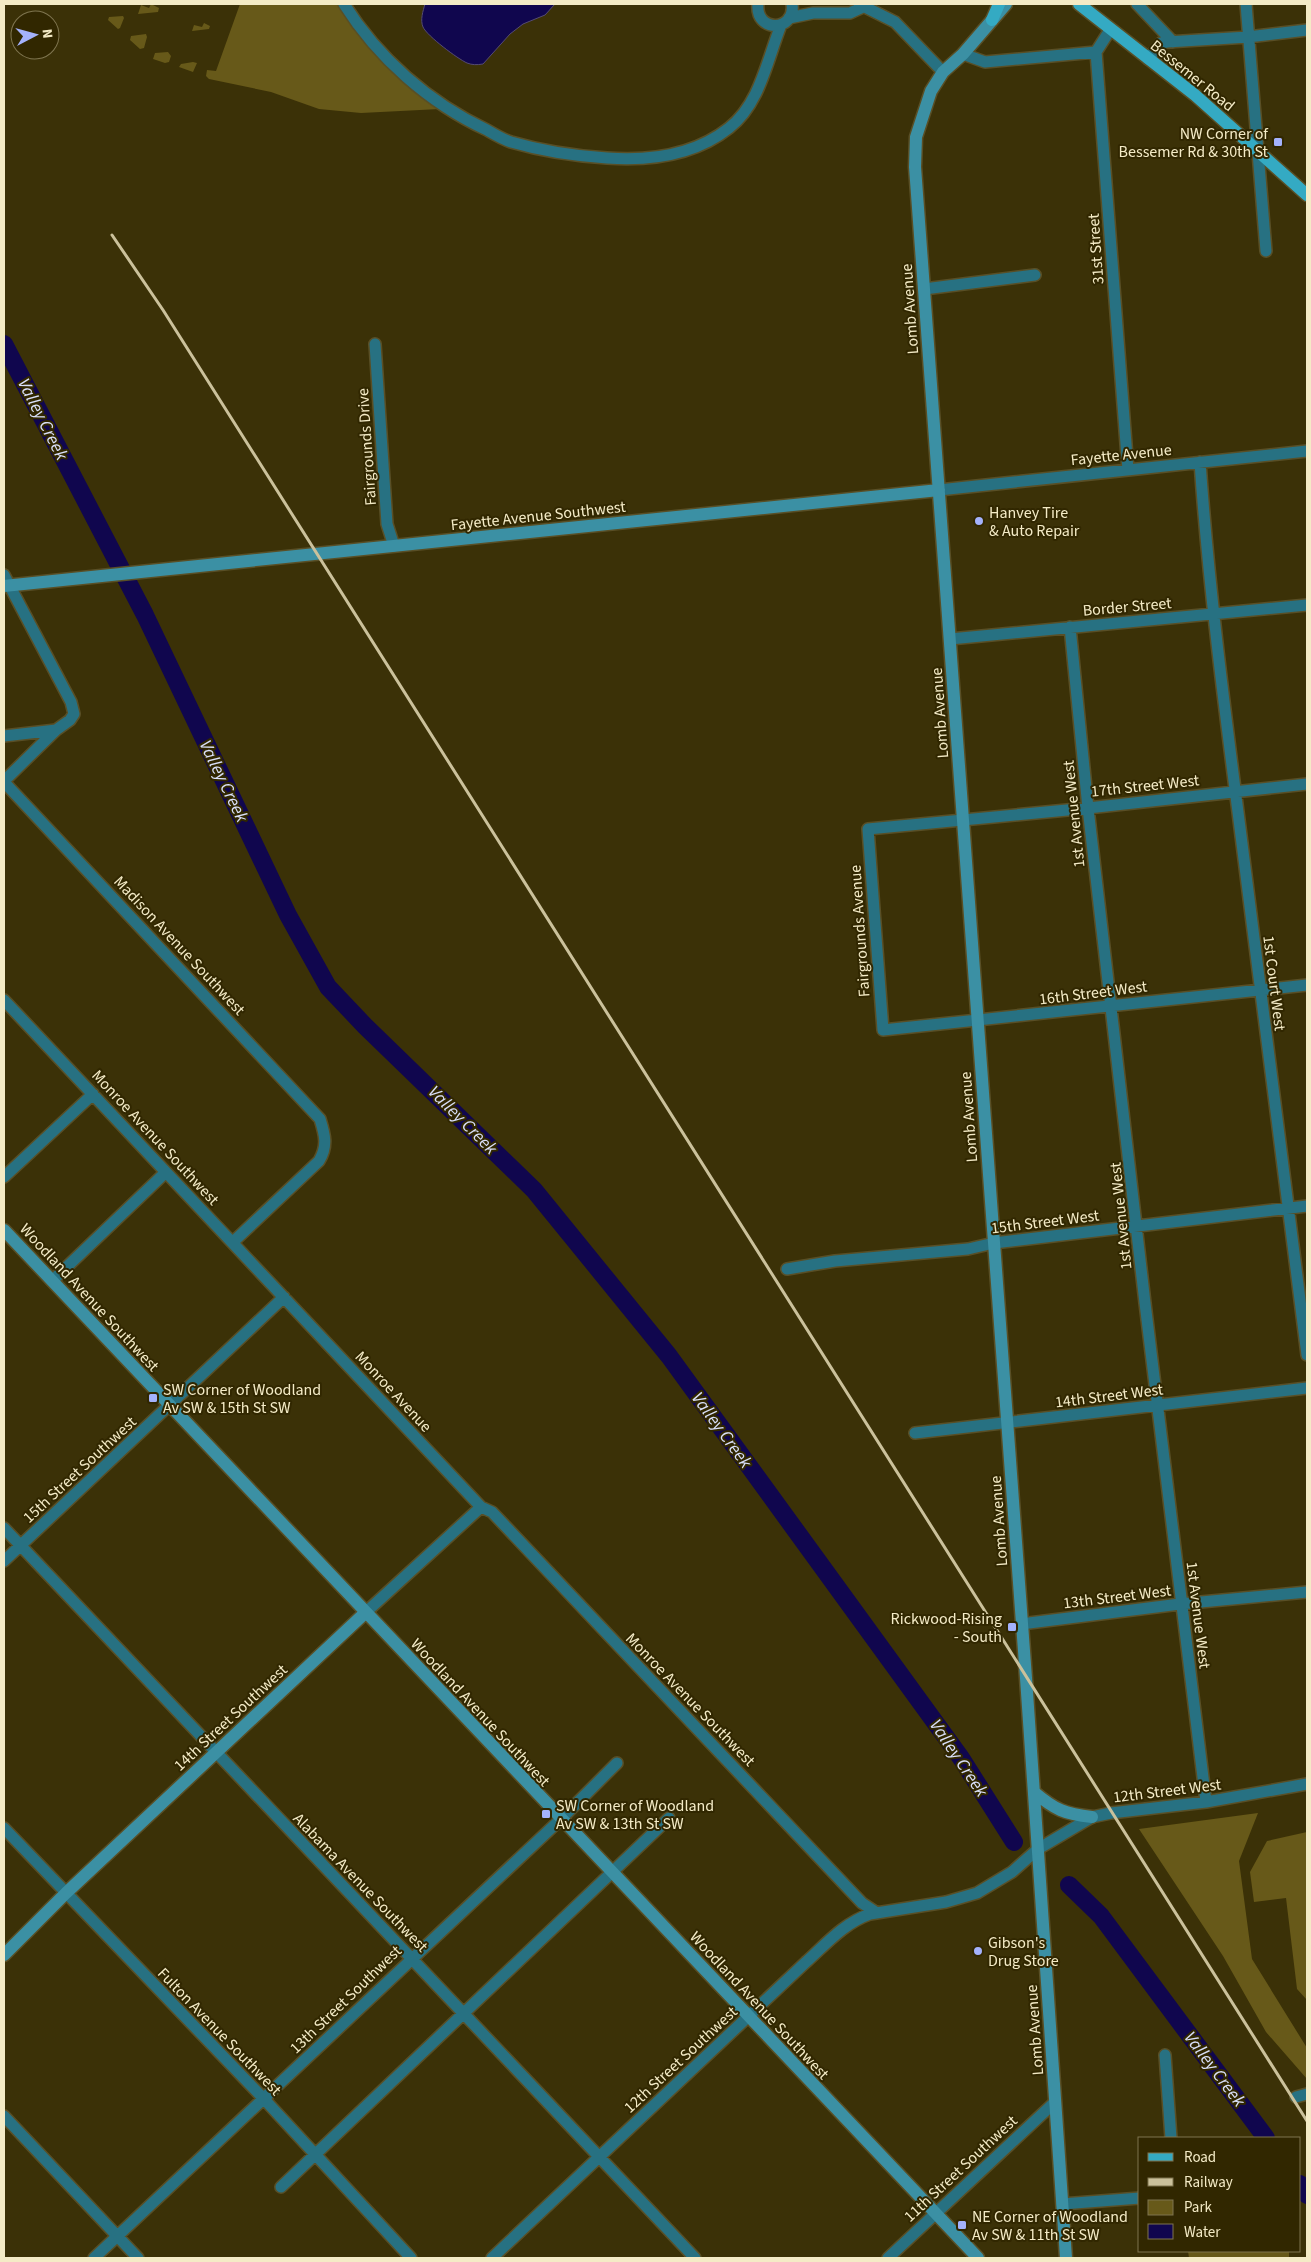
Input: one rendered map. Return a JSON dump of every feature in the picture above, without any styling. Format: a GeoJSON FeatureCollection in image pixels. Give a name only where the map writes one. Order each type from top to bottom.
{"type":"FeatureCollection","features":[{"type":"Feature","properties":{"kind":"main road"},"geometry":{"type":"LineString","coordinates":[[992,20],[999,4]]}},
{"type":"Feature","properties":{"kind":"main road","name":"Bessemer Road"},"geometry":{"type":"LineString","coordinates":[[1079,4],[1195,95],[1307,195]]}},
{"type":"Feature","properties":{"kind":"street"},"geometry":{"type":"LineString","coordinates":[[344,4],[361,29],[393,65],[436,100],[467,121],[509,141],[570,156],[627,160],[667,157],[707,142],[730,128],[753,102],[766,65],[785,21],[792,12],[792,4]]}},
{"type":"Feature","properties":{"kind":"street"},"geometry":{"type":"LineString","coordinates":[[758,4],[759,15],[766,24],[766,65]]}},
{"type":"Feature","properties":{"kind":"street","name":"Lomb Avenue"},"geometry":{"type":"LineString","coordinates":[[1006,4],[963,54],[943,72],[931,91],[916,138],[915,167],[1034,1792],[1066,2258]]}},
{"type":"Feature","properties":{"kind":"street"},"geometry":{"type":"LineString","coordinates":[[1137,4],[1173,42]]}},
{"type":"Feature","properties":{"kind":"street"},"geometry":{"type":"LineString","coordinates":[[1246,4],[1266,251]]}},
{"type":"Feature","properties":{"kind":"street"},"geometry":{"type":"LineString","coordinates":[[766,24],[813,13],[850,14],[861,6],[895,22],[943,72]]}},
{"type":"Feature","properties":{"kind":"street"},"geometry":{"type":"LineString","coordinates":[[963,54],[985,62],[1096,52],[1110,30]]}},
{"type":"Feature","properties":{"kind":"street"},"geometry":{"type":"LineString","coordinates":[[1148,59],[1160,43],[1248,37],[1307,30]]}},
{"type":"Feature","properties":{"kind":"street","name":"31st Street"},"geometry":{"type":"LineString","coordinates":[[1096,52],[1128,470]]}},
{"type":"Feature","properties":{"kind":"street"},"geometry":{"type":"LineString","coordinates":[[924,289],[1035,275]]}},
{"type":"Feature","properties":{"kind":"street","name":"Fairgrounds Drive"},"geometry":{"type":"LineString","coordinates":[[375,344],[387,524],[394,546]]}},
{"type":"Feature","properties":{"kind":"street","name":"Fayette Avenue"},"geometry":{"type":"LineString","coordinates":[[939,490],[1307,451]]}},
{"type":"Feature","properties":{"kind":"street"},"geometry":{"type":"LineString","coordinates":[[1200,462],[1213,614]]}},
{"type":"Feature","properties":{"kind":"street","name":"Fayette Avenue Southwest"},"geometry":{"type":"LineString","coordinates":[[6,582],[140,572],[939,490]]}},
{"type":"Feature","properties":{"kind":"street"},"geometry":{"type":"LineString","coordinates":[[4,782],[56,730],[72,718],[74,710],[6,582]]}},
{"type":"Feature","properties":{"kind":"street","name":"Border Street"},"geometry":{"type":"LineString","coordinates":[[950,639],[1307,605]]}},
{"type":"Feature","properties":{"kind":"street","name":"1st Court West"},"geometry":{"type":"LineString","coordinates":[[1213,614],[1259,990],[1307,1355]]}},
{"type":"Feature","properties":{"kind":"street","name":"1st Avenue West"},"geometry":{"type":"LineString","coordinates":[[1070,627],[1088,808],[1138,1226],[1180,1604],[1206,1802]]}},
{"type":"Feature","properties":{"kind":"street"},"geometry":{"type":"LineString","coordinates":[[4,736],[56,730]]}},
{"type":"Feature","properties":{"kind":"street","name":"Madison Avenue Southwest"},"geometry":{"type":"LineString","coordinates":[[4,782],[320,1119],[326,1136],[324,1153],[319,1161],[233,1242]]}},
{"type":"Feature","properties":{"kind":"street","name":"17th Street West"},"geometry":{"type":"LineString","coordinates":[[868,829],[1088,808],[1307,784]]}},
{"type":"Feature","properties":{"kind":"street","name":"Fairgrounds Avenue"},"geometry":{"type":"LineString","coordinates":[[868,829],[883,1030]]}},
{"type":"Feature","properties":{"kind":"street","name":"16th Street West"},"geometry":{"type":"LineString","coordinates":[[883,1030],[978,1022],[1307,985]]}},
{"type":"Feature","properties":{"kind":"street","name":"Monroe Avenue Southwest"},"geometry":{"type":"LineString","coordinates":[[4,1000],[284,1297]]}},
{"type":"Feature","properties":{"kind":"street"},"geometry":{"type":"LineString","coordinates":[[4,1178],[93,1094]]}},
{"type":"Feature","properties":{"kind":"street"},"geometry":{"type":"LineString","coordinates":[[52,1281],[166,1172]]}},
{"type":"Feature","properties":{"kind":"street","name":"15th Street West"},"geometry":{"type":"LineString","coordinates":[[787,1269],[835,1261],[968,1249],[994,1243],[1307,1206]]}},
{"type":"Feature","properties":{"kind":"street","name":"Woodland Avenue Southwest"},"geometry":{"type":"LineString","coordinates":[[4,1230],[978,2258]]}},
{"type":"Feature","properties":{"kind":"street","name":"15th Street Southwest"},"geometry":{"type":"LineString","coordinates":[[4,1561],[284,1297]]}},
{"type":"Feature","properties":{"kind":"street","name":"Monroe Avenue"},"geometry":{"type":"LineString","coordinates":[[284,1297],[481,1507]]}},
{"type":"Feature","properties":{"kind":"street","name":"14th Street West"},"geometry":{"type":"LineString","coordinates":[[915,1433],[1007,1424],[1307,1388]]}},
{"type":"Feature","properties":{"kind":"street","name":"Monroe Avenue Southwest"},"geometry":{"type":"LineString","coordinates":[[481,1507],[492,1512],[862,1903],[878,1913]]}},
{"type":"Feature","properties":{"kind":"street","name":"14th Street Southwest"},"geometry":{"type":"LineString","coordinates":[[4,1954],[66,1893],[481,1507]]}},
{"type":"Feature","properties":{"kind":"street","name":"Alabama Avenue Southwest"},"geometry":{"type":"LineString","coordinates":[[4,1528],[695,2258]]}},
{"type":"Feature","properties":{"kind":"street","name":"13th Street West"},"geometry":{"type":"LineString","coordinates":[[1021,1624],[1180,1604],[1307,1592]]}},
{"type":"Feature","properties":{"kind":"street","name":"13th Street Southwest"},"geometry":{"type":"LineString","coordinates":[[94,2258],[617,1763]]}},
{"type":"Feature","properties":{"kind":"street","name":"12th Street West"},"geometry":{"type":"LineString","coordinates":[[1038,1849],[1092,1817],[1111,1812],[1206,1802],[1307,1784]]}},
{"type":"Feature","properties":{"kind":"street"},"geometry":{"type":"LineString","coordinates":[[1034,1792],[1059,1811],[1071,1815],[1092,1817]]}},
{"type":"Feature","properties":{"kind":"street"},"geometry":{"type":"LineString","coordinates":[[281,2187],[669,1818]]}},
{"type":"Feature","properties":{"kind":"street","name":"Fulton Avenue Southwest"},"geometry":{"type":"LineString","coordinates":[[4,1828],[264,2099],[314,2156],[411,2258]]}},
{"type":"Feature","properties":{"kind":"street","name":"12th Street Southwest"},"geometry":{"type":"LineString","coordinates":[[492,2258],[843,1928],[858,1918],[946,1902],[977,1893],[1012,1872],[1038,1849]]}},
{"type":"Feature","properties":{"kind":"street"},"geometry":{"type":"LineString","coordinates":[[1165,2055],[1171,2137]]}},
{"type":"Feature","properties":{"kind":"street","name":"11th Street Southwest"},"geometry":{"type":"LineString","coordinates":[[888,2258],[1055,2102]]}},
{"type":"Feature","properties":{"kind":"street"},"geometry":{"type":"LineString","coordinates":[[4,2116],[138,2258]]}},
{"type":"Feature","properties":{"kind":"street"},"geometry":{"type":"LineString","coordinates":[[1062,2204],[1138,2198]]}},
{"type":"Feature","properties":{"kind":"green space"},"geometry":{"type":"Polygon","coordinates":[[[151,4],[159,8],[158,12],[138,14],[141,5],[149,8],[151,4]]]}},
{"type":"Feature","properties":{"kind":"green space"},"geometry":{"type":"Polygon","coordinates":[[[240,4],[339,4],[361,36],[384,62],[440,109],[361,113],[319,109],[271,92],[209,79],[206,76],[207,70],[216,71],[240,4]]]}},
{"type":"Feature","properties":{"kind":"green space"},"geometry":{"type":"Polygon","coordinates":[[[123,16],[124,18],[118,29],[108,20],[109,17],[123,16]]]}},
{"type":"Feature","properties":{"kind":"green space"},"geometry":{"type":"Polygon","coordinates":[[[204,23],[210,26],[209,29],[192,31],[194,25],[202,27],[204,23]]]}},
{"type":"Feature","properties":{"kind":"green space"},"geometry":{"type":"Polygon","coordinates":[[[146,34],[144,48],[140,49],[130,40],[131,36],[146,34]]]}},
{"type":"Feature","properties":{"kind":"green space"},"geometry":{"type":"Polygon","coordinates":[[[168,52],[171,56],[169,62],[165,63],[153,59],[155,53],[168,52]]]}},
{"type":"Feature","properties":{"kind":"green space"},"geometry":{"type":"Polygon","coordinates":[[[197,63],[193,72],[179,67],[181,64],[197,63]]]}},
{"type":"Feature","properties":{"kind":"green space"},"geometry":{"type":"Polygon","coordinates":[[[1258,1813],[1239,1861],[1252,1959],[1307,2048],[1307,2079],[1266,2032],[1223,1956],[1139,1829],[1258,1813]]]}},
{"type":"Feature","properties":{"kind":"green space"},"geometry":{"type":"Polygon","coordinates":[[[1307,1832],[1307,2000],[1297,1989],[1286,1898],[1254,1902],[1250,1872],[1267,1841],[1307,1832]]]}},
{"type":"Feature","properties":{"kind":"green space"},"geometry":{"type":"Polygon","coordinates":[[[1188,2252],[1289,2252],[1289,2258],[1189,2258],[1188,2252]]]}},
{"type":"Feature","properties":{"kind":"water"},"geometry":{"type":"Polygon","coordinates":[[[425,4],[555,4],[545,15],[523,24],[510,34],[483,64],[477,65],[467,63],[457,57],[426,31],[422,21],[425,4]]]}},
{"type":"Feature","properties":{"kind":"waterway","name":"Valley Creek"},"geometry":{"type":"LineString","coordinates":[[4,344],[145,615],[288,915],[328,987],[365,1026],[534,1190],[669,1356],[961,1758],[1014,1842]]}},
{"type":"Feature","properties":{"kind":"waterway","name":"Valley Creek"},"geometry":{"type":"LineString","coordinates":[[1069,1885],[1101,1916],[1265,2137]]}},
{"type":"Feature","properties":{"kind":"waterway","name":"Valley Creek"},"geometry":{"type":"LineString","coordinates":[[1301,2186],[1307,2195]]}},
{"type":"Feature","properties":{"kind":"railway"},"geometry":{"type":"LineString","coordinates":[[112,235],[163,310],[1307,2121]]}},
{"type":"Feature","properties":{"kind":"place","name":"NW Corner of Bessemer Rd & 30th St"},"geometry":{"type":"Point","coordinates":[1278,142]}},
{"type":"Feature","properties":{"kind":"place","name":"Hanvey Tire & Auto Repair"},"geometry":{"type":"Point","coordinates":[979,521]}},
{"type":"Feature","properties":{"kind":"place","name":"SW Corner of Woodland Av SW & 15th St SW"},"geometry":{"type":"Point","coordinates":[153,1398]}},
{"type":"Feature","properties":{"kind":"place","name":"Rickwood-Rising - South"},"geometry":{"type":"Point","coordinates":[1012,1627]}},
{"type":"Feature","properties":{"kind":"place","name":"SW Corner of Woodland Av SW & 13th St SW"},"geometry":{"type":"Point","coordinates":[546,1814]}},
{"type":"Feature","properties":{"kind":"place","name":"Gibson's Drug Store"},"geometry":{"type":"Point","coordinates":[978,1951]}},
{"type":"Feature","properties":{"kind":"place","name":"NE Corner of Woodland Av SW & 11th St SW"},"geometry":{"type":"Point","coordinates":[962,2225]}}]}
